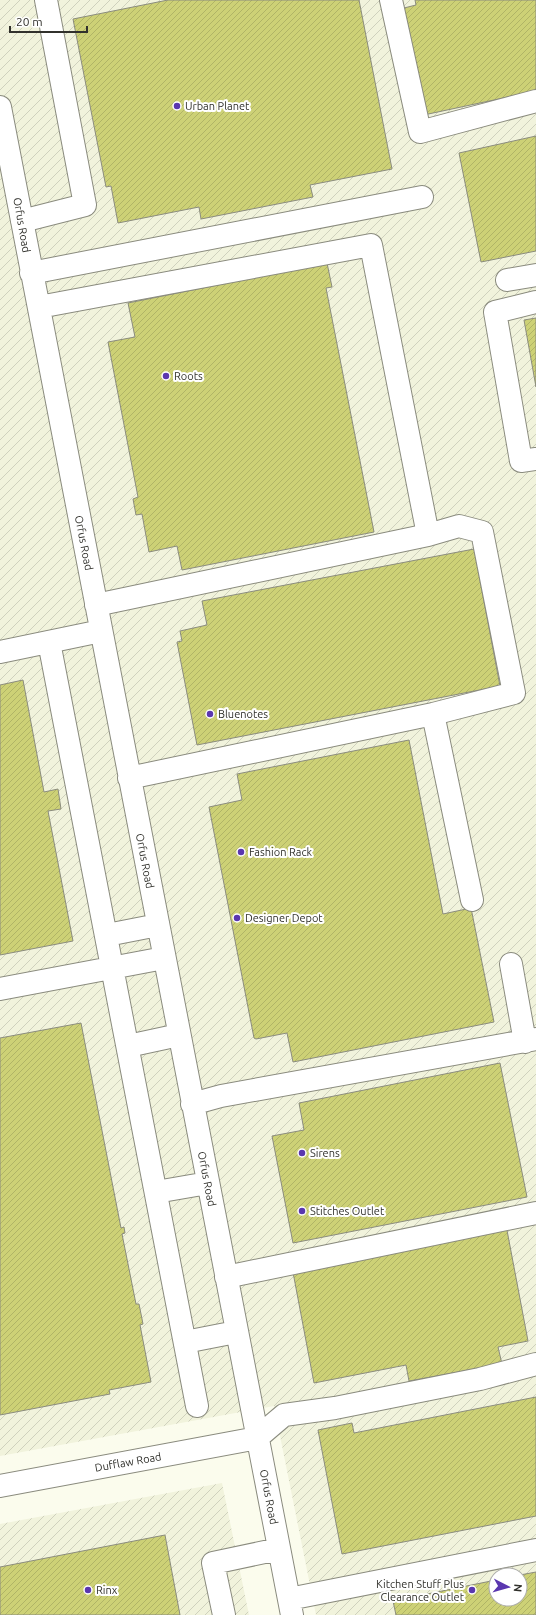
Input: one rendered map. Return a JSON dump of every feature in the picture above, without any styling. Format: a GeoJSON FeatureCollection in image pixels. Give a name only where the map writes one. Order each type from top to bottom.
{"type":"FeatureCollection","features":[{"type":"Feature","properties":{"kind":"street"},"geometry":{"type":"LineString","coordinates":[[22,221],[85,205],[46,0]]}},
{"type":"Feature","properties":{"kind":"street"},"geometry":{"type":"LineString","coordinates":[[391,0],[420,132],[536,101]]}},
{"type":"Feature","properties":{"kind":"street","name":"Orfus Road"},"geometry":{"type":"LineString","coordinates":[[0,107],[290,1607]]}},
{"type":"Feature","properties":{"kind":"street"},"geometry":{"type":"LineString","coordinates":[[31,273],[422,197]]}},
{"type":"Feature","properties":{"kind":"street"},"geometry":{"type":"LineString","coordinates":[[39,307],[371,245],[428,535]]}},
{"type":"Feature","properties":{"kind":"street"},"geometry":{"type":"LineString","coordinates":[[507,280],[536,275]]}},
{"type":"Feature","properties":{"kind":"street"},"geometry":{"type":"LineString","coordinates":[[536,302],[495,312],[521,462],[536,459]]}},
{"type":"Feature","properties":{"kind":"street"},"geometry":{"type":"LineString","coordinates":[[96,604],[428,535],[459,526],[482,532],[514,693],[433,714],[129,778]]}},
{"type":"Feature","properties":{"kind":"street"},"geometry":{"type":"LineString","coordinates":[[0,652],[101,631]]}},
{"type":"Feature","properties":{"kind":"street"},"geometry":{"type":"LineString","coordinates":[[49,642],[114,968],[197,1406]]}},
{"type":"Feature","properties":{"kind":"street"},"geometry":{"type":"LineString","coordinates":[[433,714],[472,900]]}},
{"type":"Feature","properties":{"kind":"street"},"geometry":{"type":"LineString","coordinates":[[107,935],[158,925]]}},
{"type":"Feature","properties":{"kind":"street"},"geometry":{"type":"LineString","coordinates":[[0,989],[164,958]]}},
{"type":"Feature","properties":{"kind":"street"},"geometry":{"type":"LineString","coordinates":[[192,1104],[221,1096],[531,1041],[511,964]]}},
{"type":"Feature","properties":{"kind":"street"},"geometry":{"type":"LineString","coordinates":[[128,1046],[179,1035]]}},
{"type":"Feature","properties":{"kind":"street"},"geometry":{"type":"LineString","coordinates":[[156,1192],[208,1182]]}},
{"type":"Feature","properties":{"kind":"street"},"geometry":{"type":"LineString","coordinates":[[226,1276],[536,1213]]}},
{"type":"Feature","properties":{"kind":"street"},"geometry":{"type":"LineString","coordinates":[[185,1342],[236,1332]]}},
{"type":"Feature","properties":{"kind":"street"},"geometry":{"type":"LineString","coordinates":[[257,1438],[284,1415],[335,1408],[480,1378],[536,1364]]}},
{"type":"Feature","properties":{"kind":"street","name":"Dufflaw Road"},"geometry":{"type":"LineString","coordinates":[[0,1486],[257,1438]]}},
{"type":"Feature","properties":{"kind":"street"},"geometry":{"type":"LineString","coordinates":[[224,1615],[213,1563],[279,1549]]}},
{"type":"Feature","properties":{"kind":"street"},"geometry":{"type":"LineString","coordinates":[[290,1607],[536,1550]]}},
{"type":"Feature","properties":{"kind":"shaded area"},"geometry":{"type":"Polygon","coordinates":[[[0,0],[536,0],[536,1615],[316,1615],[274,1406],[0,1456],[0,0]]]}},
{"type":"Feature","properties":{"kind":"shaded area"},"geometry":{"type":"Polygon","coordinates":[[[222,1483],[249,1615],[0,1615],[0,1524],[222,1483]]]}},
{"type":"Feature","properties":{"kind":"building"},"geometry":{"type":"Polygon","coordinates":[[[168,0],[359,0],[392,169],[310,185],[313,197],[201,219],[199,207],[118,223],[111,186],[106,187],[73,19],[168,0]]]}},
{"type":"Feature","properties":{"kind":"building"},"geometry":{"type":"Polygon","coordinates":[[[415,0],[536,0],[536,91],[419,116],[396,10],[416,5],[415,0]]]}},
{"type":"Feature","properties":{"kind":"building"},"geometry":{"type":"Polygon","coordinates":[[[536,136],[536,251],[481,262],[459,153],[536,136]]]}},
{"type":"Feature","properties":{"kind":"building"},"geometry":{"type":"Polygon","coordinates":[[[327,263],[332,287],[326,288],[374,532],[182,570],[177,546],[149,552],[142,514],[136,515],[133,499],[138,497],[108,342],[135,337],[128,303],[327,263]]]}},
{"type":"Feature","properties":{"kind":"building"},"geometry":{"type":"Polygon","coordinates":[[[536,318],[536,387],[524,320],[536,318]]]}},
{"type":"Feature","properties":{"kind":"building"},"geometry":{"type":"Polygon","coordinates":[[[474,549],[500,686],[197,745],[177,642],[182,641],[180,631],[207,625],[202,601],[474,549]]]}},
{"type":"Feature","properties":{"kind":"building"},"geometry":{"type":"Polygon","coordinates":[[[23,680],[44,792],[58,789],[61,809],[48,811],[73,941],[0,955],[0,685],[23,680]]]}},
{"type":"Feature","properties":{"kind":"building"},"geometry":{"type":"Polygon","coordinates":[[[409,740],[443,914],[471,908],[494,1022],[293,1062],[287,1033],[256,1039],[254,1038],[209,807],[242,800],[237,774],[409,740]]]}},
{"type":"Feature","properties":{"kind":"building"},"geometry":{"type":"Polygon","coordinates":[[[81,1023],[121,1228],[124,1227],[125,1233],[122,1234],[136,1304],[139,1304],[143,1324],[140,1325],[151,1382],[109,1390],[110,1394],[0,1415],[0,1038],[81,1023]]]}},
{"type":"Feature","properties":{"kind":"building"},"geometry":{"type":"Polygon","coordinates":[[[500,1063],[527,1197],[293,1243],[272,1136],[304,1130],[299,1103],[500,1063]]]}},
{"type":"Feature","properties":{"kind":"building"},"geometry":{"type":"Polygon","coordinates":[[[506,1225],[528,1341],[498,1347],[502,1364],[409,1381],[406,1365],[314,1383],[292,1267],[506,1225]]]}},
{"type":"Feature","properties":{"kind":"building"},"geometry":{"type":"Polygon","coordinates":[[[536,1397],[536,1516],[342,1554],[318,1430],[352,1423],[354,1433],[536,1397]]]}},
{"type":"Feature","properties":{"kind":"building","name":"Rinx"},"geometry":{"type":"Polygon","coordinates":[[[165,1535],[180,1615],[0,1615],[0,1567],[165,1535]]]}},
{"type":"Feature","properties":{"kind":"building","name":"Kitchen Stuff Plus Clearance Outlet"},"geometry":{"type":"Polygon","coordinates":[[[536,1572],[536,1615],[396,1615],[393,1601],[488,1582],[488,1607],[528,1607],[528,1574],[536,1572]]]}},
{"type":"Feature","properties":{"kind":"place","name":"Urban Planet"},"geometry":{"type":"Point","coordinates":[177,106]}},
{"type":"Feature","properties":{"kind":"place","name":"Roots"},"geometry":{"type":"Point","coordinates":[166,376]}},
{"type":"Feature","properties":{"kind":"place","name":"Bluenotes"},"geometry":{"type":"Point","coordinates":[210,714]}},
{"type":"Feature","properties":{"kind":"place","name":"Fashion Rack"},"geometry":{"type":"Point","coordinates":[241,852]}},
{"type":"Feature","properties":{"kind":"place","name":"Designer Depot"},"geometry":{"type":"Point","coordinates":[237,918]}},
{"type":"Feature","properties":{"kind":"place","name":"Sirens"},"geometry":{"type":"Point","coordinates":[302,1153]}},
{"type":"Feature","properties":{"kind":"place","name":"Stitches Outlet"},"geometry":{"type":"Point","coordinates":[302,1211]}},
{"type":"Feature","properties":{"kind":"place","name":"Rinx"},"geometry":{"type":"Point","coordinates":[88,1590]}},
{"type":"Feature","properties":{"kind":"place","name":"Kitchen Stuff Plus Clearance Outlet"},"geometry":{"type":"Point","coordinates":[472,1590]}}]}
